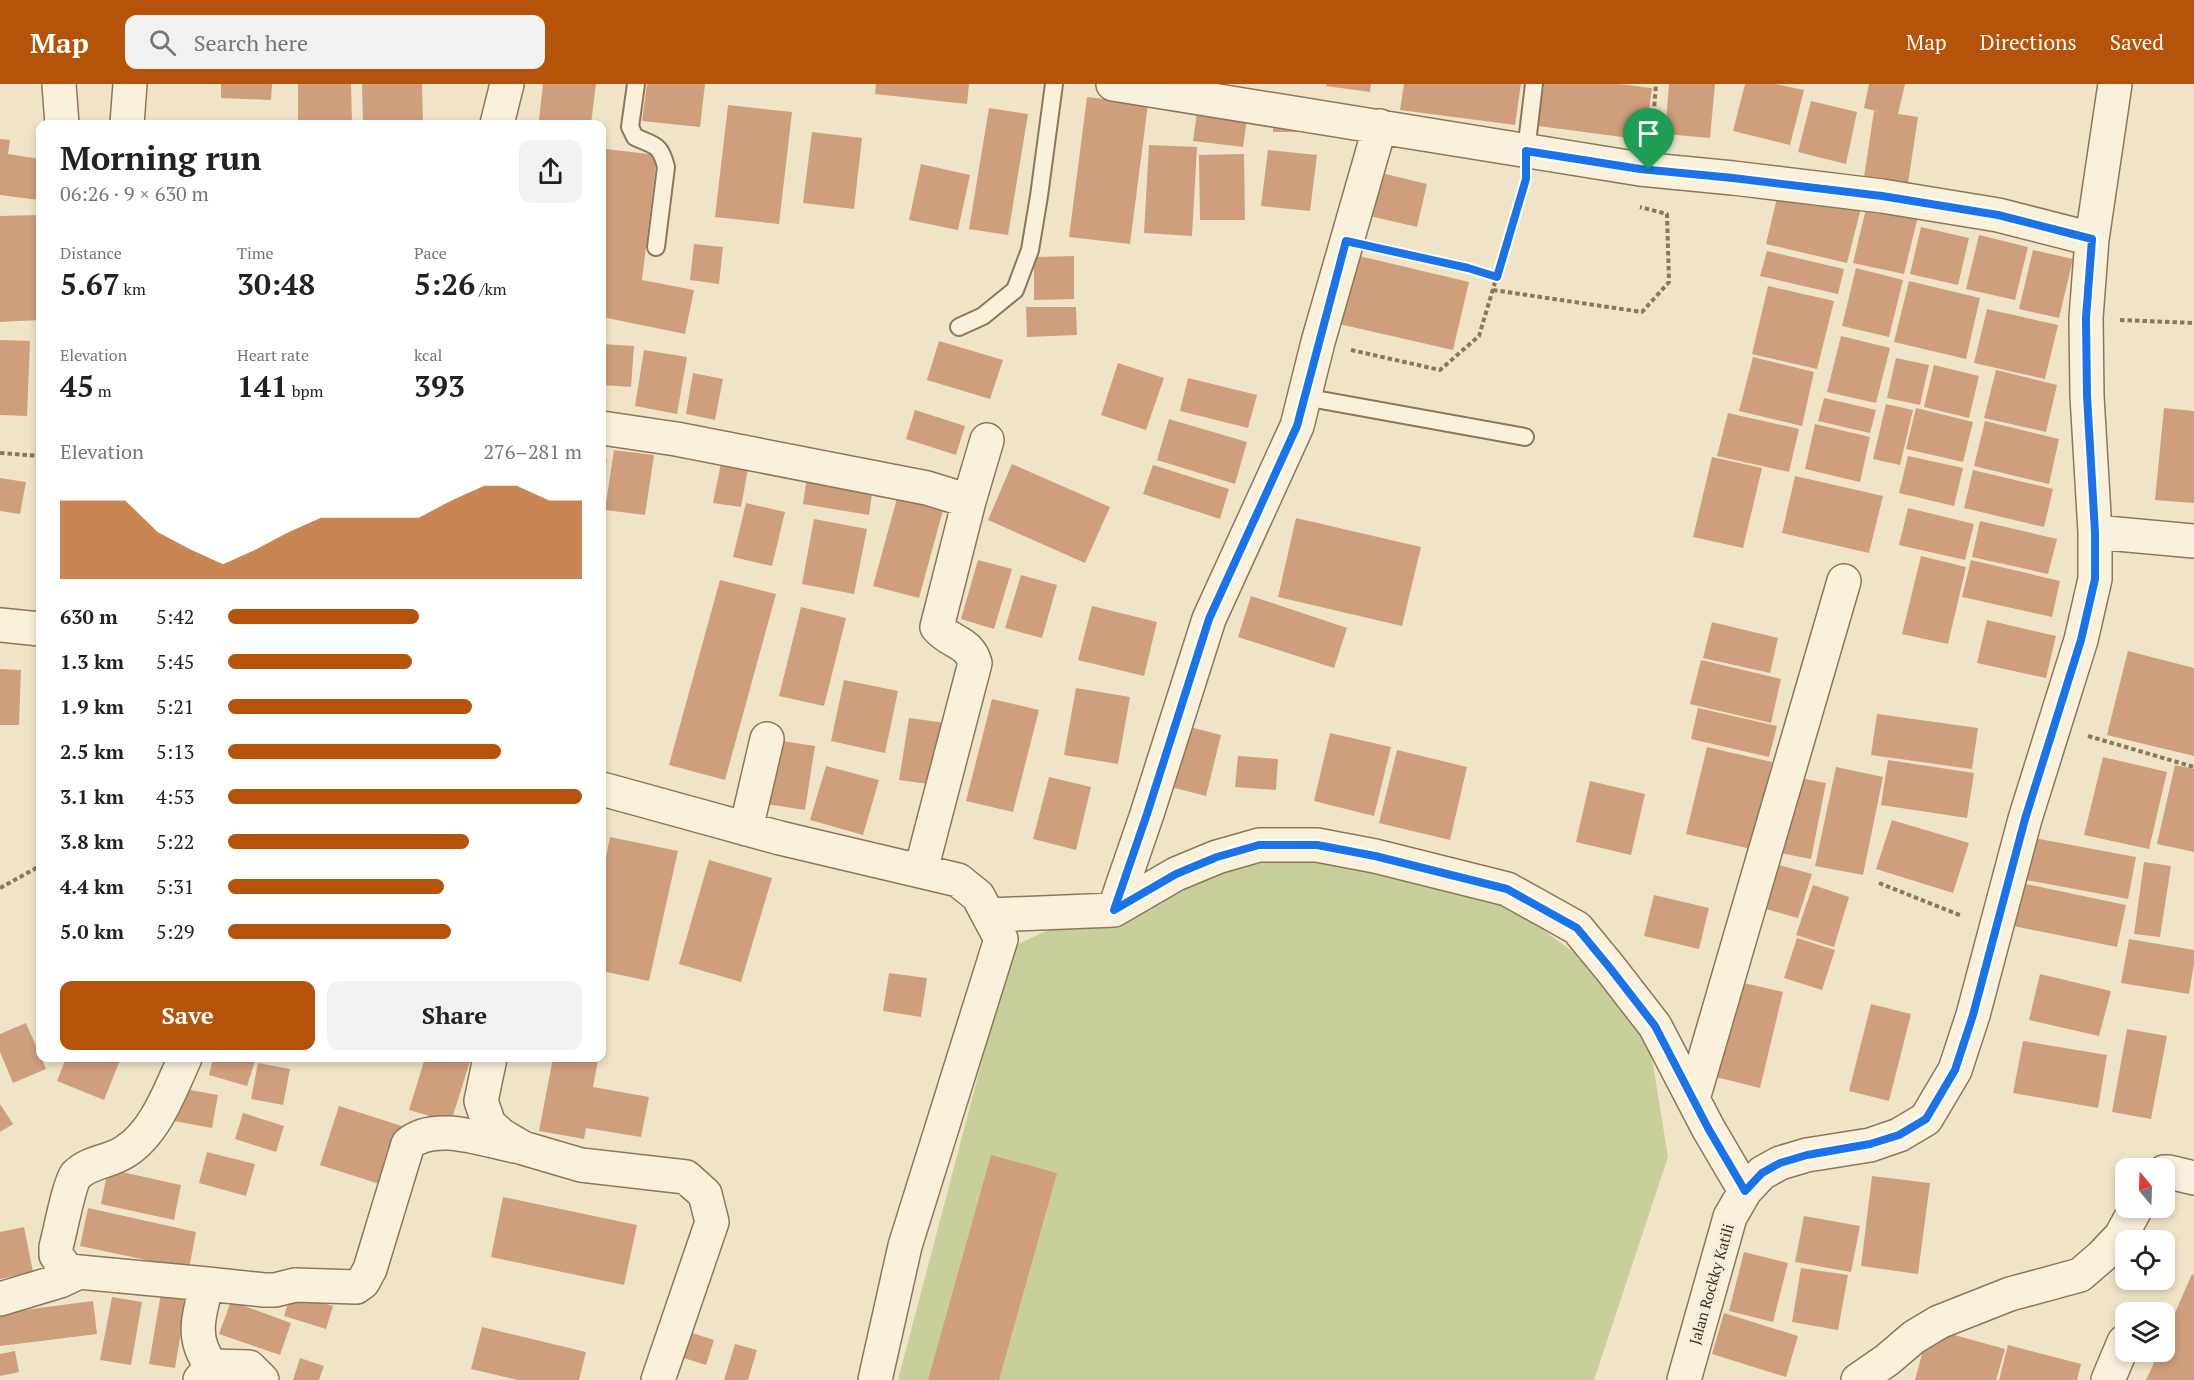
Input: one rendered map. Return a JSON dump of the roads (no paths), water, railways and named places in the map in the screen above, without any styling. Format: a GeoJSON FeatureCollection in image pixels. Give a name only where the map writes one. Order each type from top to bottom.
{"type":"FeatureCollection","features":[{"type":"Feature","properties":{"kind":"street"},"geometry":{"type":"LineString","coordinates":[[59,84],[62,120]]}},
{"type":"Feature","properties":{"kind":"street"},"geometry":{"type":"LineString","coordinates":[[127,120],[130,84]]}},
{"type":"Feature","properties":{"kind":"street"},"geometry":{"type":"LineString","coordinates":[[498,120],[507,84]]}},
{"type":"Feature","properties":{"kind":"street","name":"Jalan Rockky Katili"},"geometry":{"type":"LineString","coordinates":[[1684,1380],[1730,1217],[1745,1191],[1762,1173],[1780,1163],[1807,1155],[1870,1144],[1899,1135],[1926,1119],[1955,1070],[1973,1015],[2025,819],[2081,640],[2095,579],[2086,318],[2092,239],[2115,84]]}},
{"type":"Feature","properties":{"kind":"street"},"geometry":{"type":"LineString","coordinates":[[1126,85],[1649,170],[1882,196],[1998,215],[2092,239]]}},
{"type":"Feature","properties":{"kind":"street"},"geometry":{"type":"LineString","coordinates":[[1114,910],[1209,619],[1297,426],[1318,342],[1380,126]]}},
{"type":"Feature","properties":{"kind":"street"},"geometry":{"type":"LineString","coordinates":[[606,429],[676,439],[916,485],[969,501]]}},
{"type":"Feature","properties":{"kind":"street"},"geometry":{"type":"LineString","coordinates":[[921,870],[975,663],[972,652],[960,643],[944,636],[937,627],[987,440]]}},
{"type":"Feature","properties":{"kind":"street"},"geometry":{"type":"LineString","coordinates":[[2095,532],[2194,541]]}},
{"type":"Feature","properties":{"kind":"street"},"geometry":{"type":"LineString","coordinates":[[1693,1099],[1844,581]]}},
{"type":"Feature","properties":{"kind":"street"},"geometry":{"type":"LineString","coordinates":[[0,625],[36,629]]}},
{"type":"Feature","properties":{"kind":"street"},"geometry":{"type":"LineString","coordinates":[[746,829],[767,739]]}},
{"type":"Feature","properties":{"kind":"street"},"geometry":{"type":"LineString","coordinates":[[606,790],[746,829],[958,880],[978,896],[990,915],[1000,939],[905,1246],[875,1380]]}},
{"type":"Feature","properties":{"kind":"street"},"geometry":{"type":"LineString","coordinates":[[990,915],[1114,910],[1176,874],[1217,857],[1259,845],[1317,845],[1375,856],[1507,889],[1577,928],[1655,1026],[1745,1191]]}},
{"type":"Feature","properties":{"kind":"street"},"geometry":{"type":"LineString","coordinates":[[183,1062],[165,1103],[136,1144],[126,1152],[84,1169],[74,1177],[56,1247],[56,1255],[67,1270],[264,1290],[295,1285],[356,1287],[363,1282],[370,1269],[408,1144],[415,1138],[428,1133],[442,1132],[523,1148],[581,1165],[686,1178],[705,1194],[712,1222],[658,1380]]}},
{"type":"Feature","properties":{"kind":"street"},"geometry":{"type":"LineString","coordinates":[[489,1062],[481,1101],[489,1124],[501,1135],[523,1148]]}},
{"type":"Feature","properties":{"kind":"street"},"geometry":{"type":"LineString","coordinates":[[2175,1173],[2194,1178]]}},
{"type":"Feature","properties":{"kind":"street"},"geometry":{"type":"LineString","coordinates":[[1858,1380],[1914,1337],[1939,1322],[2010,1294],[2080,1275],[2121,1236],[2131,1218]]}},
{"type":"Feature","properties":{"kind":"street"},"geometry":{"type":"LineString","coordinates":[[0,1299],[60,1281],[79,1272]]}},
{"type":"Feature","properties":{"kind":"street"},"geometry":{"type":"LineString","coordinates":[[207,1284],[200,1311],[198,1334],[206,1373],[249,1366],[262,1380]]}},
{"type":"Feature","properties":{"kind":"street"},"geometry":{"type":"LineString","coordinates":[[2108,1380],[2116,1362]]}},
{"type":"Feature","properties":{"kind":"lane"},"geometry":{"type":"LineString","coordinates":[[636,84],[630,127],[635,137],[657,145],[666,167],[656,247]]}},
{"type":"Feature","properties":{"kind":"lane"},"geometry":{"type":"LineString","coordinates":[[959,327],[983,316],[1015,290],[1030,250],[1054,84]]}},
{"type":"Feature","properties":{"kind":"lane"},"geometry":{"type":"LineString","coordinates":[[1526,151],[1534,84]]}},
{"type":"Feature","properties":{"kind":"lane"},"geometry":{"type":"LineString","coordinates":[[1304,397],[1525,437]]}}]}
